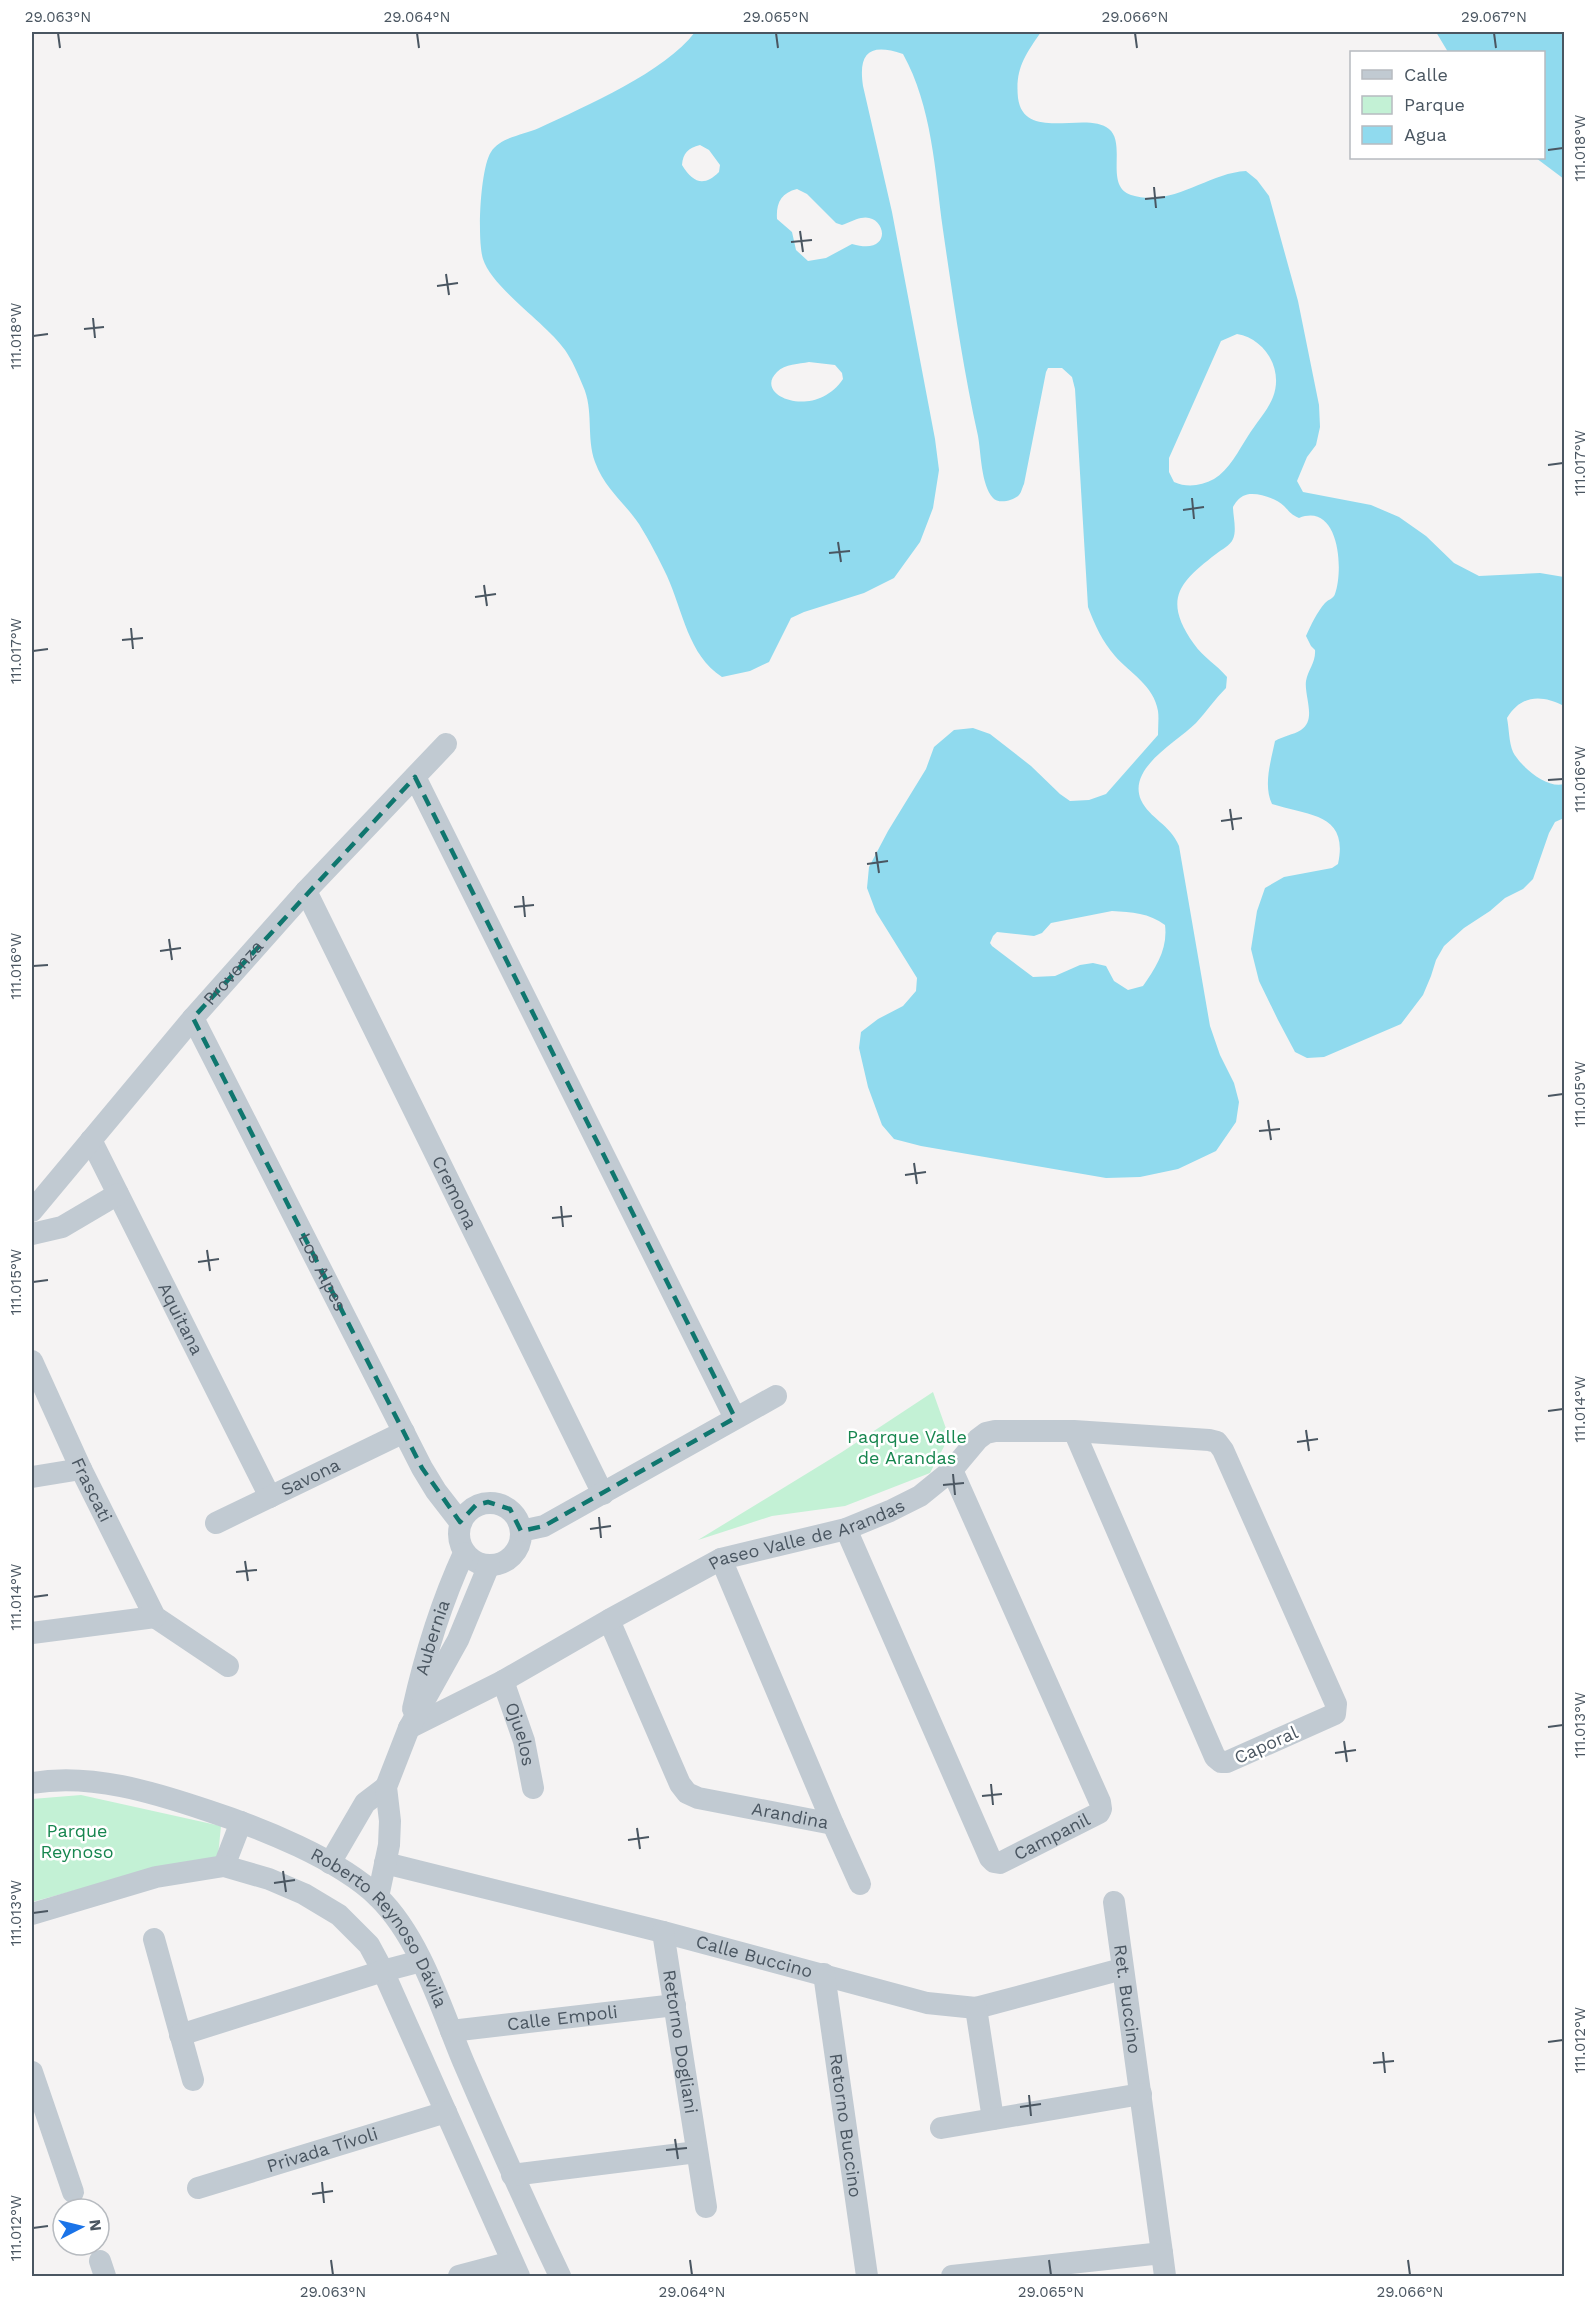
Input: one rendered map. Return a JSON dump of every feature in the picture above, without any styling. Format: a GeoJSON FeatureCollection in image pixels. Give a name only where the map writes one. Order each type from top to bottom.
{"type":"FeatureCollection","features":[{"type":"Feature","properties":{"kind":"street","name":"Provenza"},"geometry":{"type":"LineString","coordinates":[[32,1211],[193,1018],[306,891],[446,744]]}},
{"type":"Feature","properties":{"kind":"street"},"geometry":{"type":"LineString","coordinates":[[415,777],[735,1418]]}},
{"type":"Feature","properties":{"kind":"street","name":"Cremona"},"geometry":{"type":"LineString","coordinates":[[306,891],[603,1494]]}},
{"type":"Feature","properties":{"kind":"street","name":"Los Alpes"},"geometry":{"type":"LineString","coordinates":[[193,1018],[404,1432],[436,1491],[460,1522]]}},
{"type":"Feature","properties":{"kind":"street","name":"Aquitana"},"geometry":{"type":"LineString","coordinates":[[91,1140],[270,1497]]}},
{"type":"Feature","properties":{"kind":"street"},"geometry":{"type":"LineString","coordinates":[[32,1234],[62,1227],[118,1194]]}},
{"type":"Feature","properties":{"kind":"street","name":"Frascati"},"geometry":{"type":"LineString","coordinates":[[32,1361],[81,1469],[155,1617],[228,1666]]}},
{"type":"Feature","properties":{"kind":"street"},"geometry":{"type":"LineString","coordinates":[[521,1531],[544,1526],[776,1396]]}},
{"type":"Feature","properties":{"kind":"street","name":"Paseo Valle de Arandas"},"geometry":{"type":"LineString","coordinates":[[409,1728],[503,1682],[609,1620],[721,1559],[846,1529],[920,1496],[952,1470],[978,1438],[986,1433],[1074,1431],[1216,1442]]}},
{"type":"Feature","properties":{"kind":"street","name":"Caporal"},"geometry":{"type":"LineString","coordinates":[[1074,1431],[1215,1757],[1221,1762],[1227,1762],[1335,1714],[1337,1709],[1223,1450],[1216,1442]]}},
{"type":"Feature","properties":{"kind":"street","name":"Savona"},"geometry":{"type":"LineString","coordinates":[[216,1523],[404,1432]]}},
{"type":"Feature","properties":{"kind":"street"},"geometry":{"type":"LineString","coordinates":[[32,1477],[81,1469]]}},
{"type":"Feature","properties":{"kind":"street","name":"Campanil"},"geometry":{"type":"LineString","coordinates":[[846,1529],[990,1858],[1000,1863],[1099,1813],[1100,1802],[952,1470]]}},
{"type":"Feature","properties":{"kind":"street"},"geometry":{"type":"LineString","coordinates":[[494,1502],[510,1509],[518,1519],[521,1531],[520,1544],[513,1555],[502,1563],[489,1566],[476,1563],[464,1553],[458,1538],[460,1522],[466,1512],[476,1505],[494,1502]]}},
{"type":"Feature","properties":{"kind":"street","name":"Aubernia"},"geometry":{"type":"LineString","coordinates":[[409,1728],[434,1629],[451,1581],[464,1553]]}},
{"type":"Feature","properties":{"kind":"street","name":"Arandina"},"geometry":{"type":"LineString","coordinates":[[721,1559],[833,1824]]}},
{"type":"Feature","properties":{"kind":"street","name":"Aubernia"},"geometry":{"type":"LineString","coordinates":[[378,1897],[389,1845],[390,1821],[386,1787],[409,1728],[458,1640],[489,1566]]}},
{"type":"Feature","properties":{"kind":"street"},"geometry":{"type":"LineString","coordinates":[[32,1633],[155,1617]]}},
{"type":"Feature","properties":{"kind":"street","name":"Arandina"},"geometry":{"type":"LineString","coordinates":[[609,1620],[680,1784],[687,1793],[698,1798],[833,1824]]}},
{"type":"Feature","properties":{"kind":"street","name":"Ojuelos"},"geometry":{"type":"LineString","coordinates":[[503,1682],[524,1741],[533,1788]]}},
{"type":"Feature","properties":{"kind":"street","name":"Roberto Reynoso Dávila"},"geometry":{"type":"LineString","coordinates":[[32,1783],[52,1779],[85,1780],[166,1797],[241,1822],[330,1863],[357,1879],[378,1897],[398,1920],[421,1961],[513,2175],[560,2277]]}},
{"type":"Feature","properties":{"kind":"street","name":"Aubernia"},"geometry":{"type":"LineString","coordinates":[[330,1863],[365,1803],[386,1787]]}},
{"type":"Feature","properties":{"kind":"street"},"geometry":{"type":"LineString","coordinates":[[224,1866],[241,1822]]}},
{"type":"Feature","properties":{"kind":"street"},"geometry":{"type":"LineString","coordinates":[[833,1824],[860,1884]]}},
{"type":"Feature","properties":{"kind":"street","name":"Calle Buccino"},"geometry":{"type":"LineString","coordinates":[[385,1863],[663,1932],[824,1974],[901,1998],[927,2003],[976,2008],[1122,1969]]}},
{"type":"Feature","properties":{"kind":"street","name":"Roberto Reynoso Dávila"},"geometry":{"type":"LineString","coordinates":[[32,1914],[156,1877],[224,1866],[304,1894],[339,1915],[369,1945],[373,1974],[446,2112],[515,2269]]}},
{"type":"Feature","properties":{"kind":"street","name":"Ret. Buccino"},"geometry":{"type":"LineString","coordinates":[[1114,1902],[1162,2253]]}},
{"type":"Feature","properties":{"kind":"street","name":"Retorno Dogliani"},"geometry":{"type":"LineString","coordinates":[[663,1932],[706,2207]]}},
{"type":"Feature","properties":{"kind":"street"},"geometry":{"type":"LineString","coordinates":[[154,1939],[193,2080]]}},
{"type":"Feature","properties":{"kind":"street"},"geometry":{"type":"LineString","coordinates":[[180,2035],[421,1961]]}},
{"type":"Feature","properties":{"kind":"street","name":"Retorno Buccino"},"geometry":{"type":"LineString","coordinates":[[824,1974],[867,2277]]}},
{"type":"Feature","properties":{"kind":"street","name":"Calle Empoli"},"geometry":{"type":"LineString","coordinates":[[451,2031],[675,2005]]}},
{"type":"Feature","properties":{"kind":"street"},"geometry":{"type":"LineString","coordinates":[[976,2008],[993,2119]]}},
{"type":"Feature","properties":{"kind":"street"},"geometry":{"type":"LineString","coordinates":[[32,2072],[73,2192]]}},
{"type":"Feature","properties":{"kind":"street"},"geometry":{"type":"LineString","coordinates":[[941,2128],[1142,2094]]}},
{"type":"Feature","properties":{"kind":"street","name":"Privada Tívoli"},"geometry":{"type":"LineString","coordinates":[[198,2187],[446,2112]]}},
{"type":"Feature","properties":{"kind":"street"},"geometry":{"type":"LineString","coordinates":[[513,2175],[697,2152]]}},
{"type":"Feature","properties":{"kind":"street"},"geometry":{"type":"LineString","coordinates":[[952,2277],[1162,2253],[1165,2277]]}},
{"type":"Feature","properties":{"kind":"street"},"geometry":{"type":"LineString","coordinates":[[459,2277],[515,2269]]}},
{"type":"Feature","properties":{"kind":"highlighted area"},"geometry":{"type":"Polygon","coordinates":[[[415,777],[735,1418],[544,1526],[521,1531],[510,1509],[488,1502],[476,1505],[460,1522],[422,1468],[193,1018],[415,777]]]}},
{"type":"Feature","properties":{"kind":"green space","name":"Paqrque Valle de Arandas"},"geometry":{"type":"Polygon","coordinates":[[[933,1392],[949,1437],[930,1473],[845,1506],[772,1516],[698,1540],[842,1452],[933,1392]]]}},
{"type":"Feature","properties":{"kind":"green space","name":"Parque Reynoso"},"geometry":{"type":"Polygon","coordinates":[[[81,1795],[221,1826],[218,1856],[202,1866],[162,1867],[32,1902],[32,1799],[81,1795]]]}},
{"type":"Feature","properties":{"kind":"water"},"geometry":{"type":"Polygon","coordinates":[[[695,32],[1041,32],[1026,55],[1020,70],[1017,88],[1023,111],[1032,119],[1044,123],[1086,122],[1099,124],[1109,129],[1116,144],[1117,174],[1123,190],[1131,195],[1146,198],[1161,197],[1176,194],[1217,177],[1246,171],[1257,180],[1269,196],[1298,301],[1319,405],[1320,427],[1316,445],[1307,457],[1297,481],[1303,492],[1371,505],[1399,517],[1426,536],[1454,563],[1479,576],[1540,573],[1564,577],[1564,706],[1540,698],[1532,699],[1519,705],[1507,718],[1513,752],[1522,764],[1543,780],[1557,785],[1564,784],[1564,818],[1555,822],[1549,833],[1533,879],[1523,889],[1505,898],[1464,928],[1444,946],[1436,960],[1423,995],[1401,1024],[1324,1057],[1307,1058],[1295,1052],[1278,1020],[1259,981],[1251,949],[1257,911],[1265,888],[1284,877],[1332,868],[1338,864],[1340,847],[1338,835],[1332,826],[1323,819],[1272,804],[1268,781],[1275,741],[1301,730],[1306,726],[1308,720],[1306,681],[1315,650],[1306,636],[1319,610],[1335,594],[1338,583],[1338,555],[1330,528],[1323,520],[1312,516],[1299,518],[1276,500],[1258,494],[1243,496],[1233,507],[1235,531],[1232,541],[1192,574],[1179,593],[1177,604],[1184,629],[1202,653],[1227,677],[1226,688],[1196,723],[1147,767],[1141,777],[1139,788],[1145,807],[1171,832],[1179,846],[1210,1026],[1220,1055],[1234,1083],[1239,1102],[1236,1122],[1216,1151],[1178,1169],[1140,1177],[1106,1178],[921,1146],[894,1139],[882,1125],[868,1087],[859,1048],[861,1032],[878,1019],[903,1006],[916,991],[917,978],[876,912],[867,888],[869,867],[926,769],[934,747],[954,730],[973,728],[990,734],[1070,801],[1089,800],[1106,794],[1158,735],[1158,711],[1152,694],[1110,650],[1099,633],[1088,607],[1075,389],[1072,377],[1062,368],[1048,368],[1046,372],[1024,484],[1020,494],[1009,500],[998,501],[993,498],[986,485],[959,333],[931,139],[920,95],[903,54],[875,50],[865,58],[862,74],[892,212],[935,439],[939,470],[933,508],[920,542],[894,578],[864,593],[791,618],[769,662],[750,671],[722,677],[701,657],[688,631],[673,589],[650,543],[639,524],[609,488],[599,472],[592,453],[586,395],[570,358],[557,340],[497,282],[483,259],[480,237],[482,188],[487,161],[495,147],[623,87],[665,61],[695,32]],[[700,145],[685,154],[682,165],[695,179],[708,180],[719,172],[720,165],[709,150],[700,145]],[[797,189],[787,193],[777,208],[777,219],[792,232],[796,250],[808,261],[826,258],[852,244],[875,245],[880,240],[882,234],[876,221],[861,218],[842,225],[836,223],[807,194],[797,189]],[[1237,334],[1221,341],[1169,458],[1169,472],[1174,482],[1184,485],[1199,485],[1214,479],[1229,465],[1268,407],[1276,386],[1274,366],[1263,348],[1256,342],[1237,334]],[[809,362],[780,369],[772,381],[773,389],[780,396],[790,400],[803,402],[817,399],[831,392],[843,379],[842,373],[835,365],[809,362]],[[1112,911],[1051,923],[1042,933],[1034,936],[997,932],[990,943],[1033,977],[1055,976],[1080,965],[1093,963],[1106,966],[1114,981],[1128,990],[1143,986],[1160,957],[1165,942],[1165,925],[1146,916],[1112,911]]]}},
{"type":"Feature","properties":{"kind":"water"},"geometry":{"type":"Polygon","coordinates":[[[1436,32],[1564,32],[1564,179],[1537,159],[1545,159],[1545,51],[1447,51],[1436,32]]]}}]}
